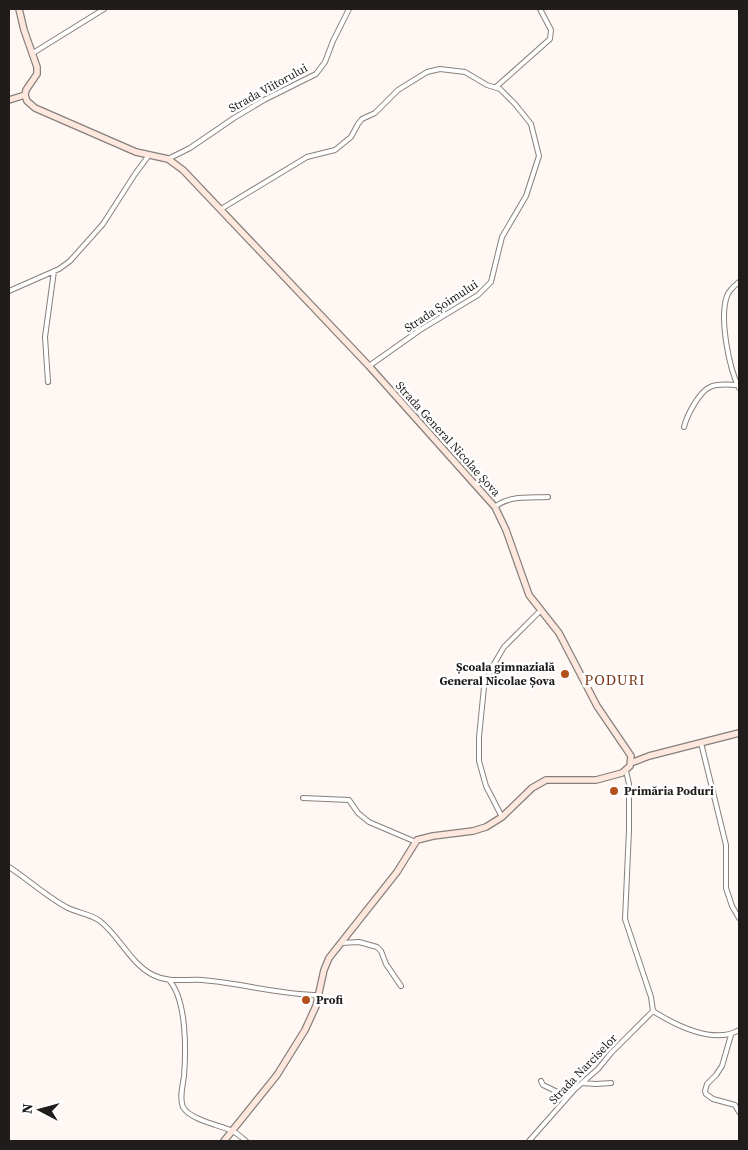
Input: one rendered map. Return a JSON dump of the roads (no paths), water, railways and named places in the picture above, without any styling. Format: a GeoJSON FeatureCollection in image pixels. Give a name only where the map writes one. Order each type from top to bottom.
{"type":"FeatureCollection","features":[{"type":"Feature","properties":{"kind":"main road"},"geometry":{"type":"LineString","coordinates":[[9,100],[25,95],[26,90],[37,74],[37,67],[19,9]]}},
{"type":"Feature","properties":{"kind":"main road","name":"Strada General Nicolae Șova"},"geometry":{"type":"LineString","coordinates":[[25,95],[27,101],[35,108],[136,152],[168,159],[183,170],[368,366],[494,507],[506,530],[528,591],[559,633],[597,706],[629,752],[631,763]]}},
{"type":"Feature","properties":{"kind":"main road"},"geometry":{"type":"LineString","coordinates":[[224,1141],[277,1075],[305,1030],[315,1011],[327,964],[341,943],[397,872],[416,842],[424,838],[480,830],[502,817],[532,788],[546,780],[596,780],[613,776],[626,771],[631,763],[650,756],[739,733]]}},
{"type":"Feature","properties":{"kind":"street"},"geometry":{"type":"LineString","coordinates":[[33,53],[104,9]]}},
{"type":"Feature","properties":{"kind":"street","name":"Strada Viitorului"},"geometry":{"type":"LineString","coordinates":[[168,159],[190,148],[264,100],[316,74],[325,62],[349,9]]}},
{"type":"Feature","properties":{"kind":"street"},"geometry":{"type":"LineString","coordinates":[[496,88],[550,39],[551,30],[540,9]]}},
{"type":"Feature","properties":{"kind":"street","name":"Strada Șoimului"},"geometry":{"type":"LineString","coordinates":[[221,209],[307,156],[335,150],[351,137],[360,121],[376,113],[398,90],[426,72],[440,69],[462,72],[496,88],[516,104],[530,121],[539,156],[526,196],[502,236],[491,282],[478,295],[420,330],[368,366]]}},
{"type":"Feature","properties":{"kind":"street"},"geometry":{"type":"LineString","coordinates":[[9,290],[54,271],[70,261],[103,224],[149,155]]}},
{"type":"Feature","properties":{"kind":"street"},"geometry":{"type":"LineString","coordinates":[[48,382],[45,337],[54,271]]}},
{"type":"Feature","properties":{"kind":"street"},"geometry":{"type":"LineString","coordinates":[[684,426],[692,407],[708,388],[721,384],[739,386],[729,352],[725,317],[727,296],[739,282]]}},
{"type":"Feature","properties":{"kind":"street"},"geometry":{"type":"LineString","coordinates":[[494,507],[512,499],[548,497]]}},
{"type":"Feature","properties":{"kind":"street"},"geometry":{"type":"LineString","coordinates":[[502,817],[486,786],[479,761],[479,737],[484,687],[491,668],[504,648],[541,610]]}},
{"type":"Feature","properties":{"kind":"street"},"geometry":{"type":"LineString","coordinates":[[701,743],[725,842],[726,888],[729,900],[739,918]]}},
{"type":"Feature","properties":{"kind":"street"},"geometry":{"type":"LineString","coordinates":[[626,771],[629,784],[629,830],[625,919],[651,997],[653,1011],[693,1031],[730,1035],[739,1030]]}},
{"type":"Feature","properties":{"kind":"street"},"geometry":{"type":"LineString","coordinates":[[303,798],[349,800],[358,813],[369,822],[416,842]]}},
{"type":"Feature","properties":{"kind":"street"},"geometry":{"type":"LineString","coordinates":[[9,867],[70,909],[99,920],[133,959],[155,976],[169,980],[201,980],[284,994],[319,995]]}},
{"type":"Feature","properties":{"kind":"street"},"geometry":{"type":"LineString","coordinates":[[341,943],[359,942],[377,947],[401,986]]}},
{"type":"Feature","properties":{"kind":"street"},"geometry":{"type":"LineString","coordinates":[[169,980],[176,994],[185,1030],[185,1069],[181,1098],[183,1106],[188,1113],[232,1131],[246,1141]]}},
{"type":"Feature","properties":{"kind":"street","name":"Strada Narciselor"},"geometry":{"type":"LineString","coordinates":[[528,1141],[568,1097],[598,1069],[611,1053],[653,1011]]}},
{"type":"Feature","properties":{"kind":"street"},"geometry":{"type":"LineString","coordinates":[[730,1035],[722,1066],[707,1084],[705,1091],[713,1099],[735,1104],[739,1112]]}},
{"type":"Feature","properties":{"kind":"street"},"geometry":{"type":"LineString","coordinates":[[541,1081],[543,1085],[568,1097]]}},
{"type":"Feature","properties":{"kind":"street"},"geometry":{"type":"LineString","coordinates":[[582,1083],[611,1084]]}},
{"type":"Feature","properties":{"kind":"place","name":"Școala gimnazială General Nicolae Șova"},"geometry":{"type":"Point","coordinates":[565,674]}},
{"type":"Feature","properties":{"kind":"place","name":"Primăria Poduri"},"geometry":{"type":"Point","coordinates":[614,791]}},
{"type":"Feature","properties":{"kind":"place","name":"Profi"},"geometry":{"type":"Point","coordinates":[306,1000]}},
{"type":"Feature","properties":{"kind":"district","name":"PODURI"},"geometry":{"type":"Point","coordinates":[615,679]}}]}
